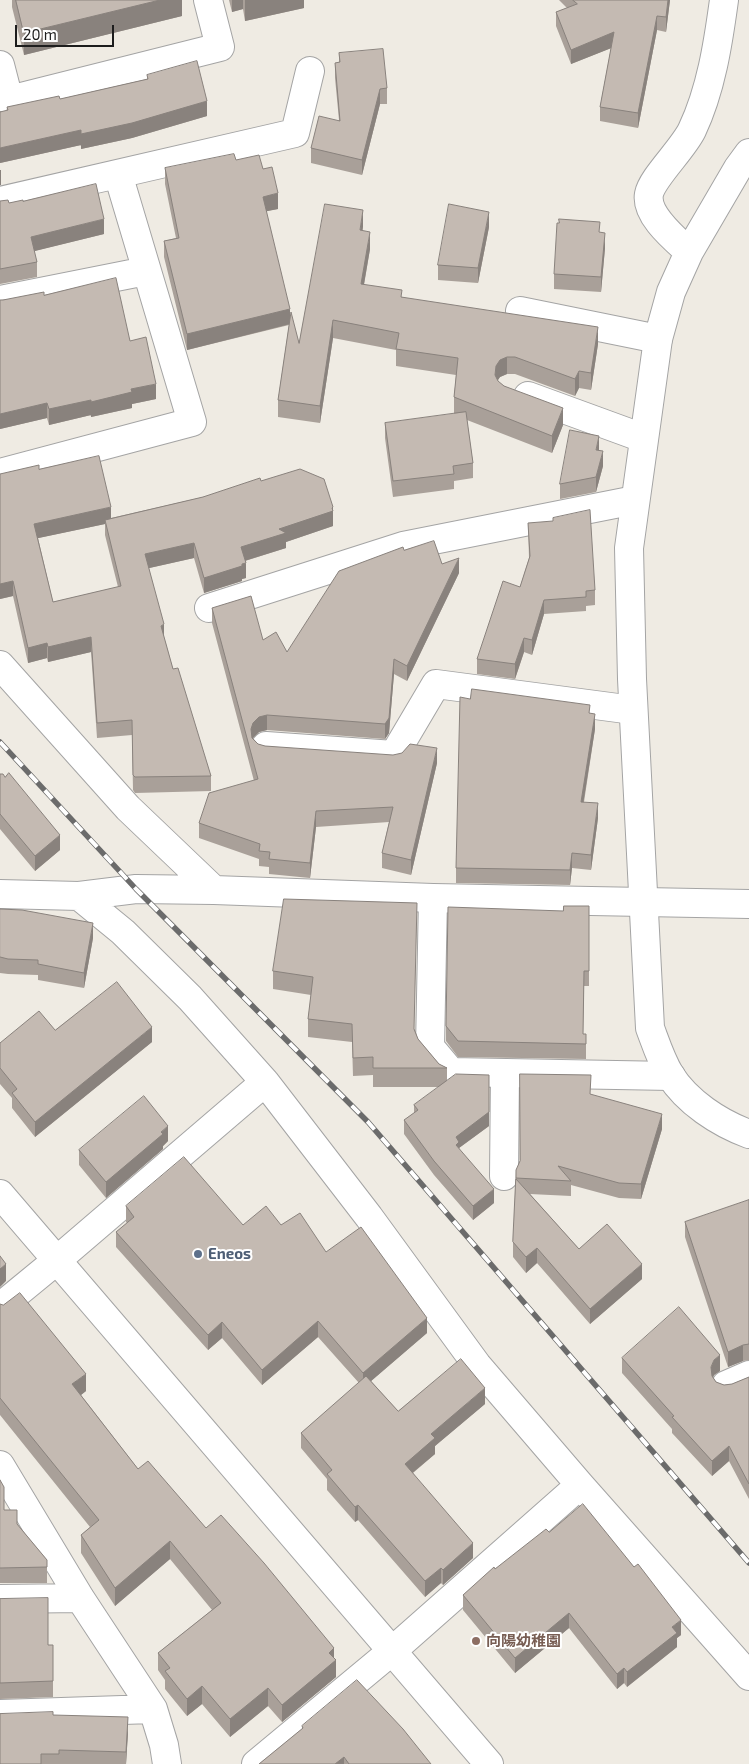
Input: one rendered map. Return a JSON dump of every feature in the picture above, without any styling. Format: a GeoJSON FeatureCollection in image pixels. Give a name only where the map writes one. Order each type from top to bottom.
{"type":"FeatureCollection","features":[{"type":"Feature","properties":{"kind":"street"},"geometry":{"type":"LineString","coordinates":[[0,65],[9,100],[220,47],[208,0]]}},
{"type":"Feature","properties":{"kind":"street"},"geometry":{"type":"LineString","coordinates":[[689,252],[670,235],[650,208],[649,193],[661,173],[677,155],[691,132],[701,110],[712,69],[724,0]]}},
{"type":"Feature","properties":{"kind":"street"},"geometry":{"type":"LineString","coordinates":[[0,201],[295,133],[310,71]]}},
{"type":"Feature","properties":{"kind":"street"},"geometry":{"type":"LineString","coordinates":[[749,153],[738,168],[689,252],[671,292],[658,339],[629,548],[633,710],[650,1028],[659,1054],[671,1076],[705,1112],[749,1134]]}},
{"type":"Feature","properties":{"kind":"street"},"geometry":{"type":"LineString","coordinates":[[0,473],[192,422],[118,174]]}},
{"type":"Feature","properties":{"kind":"street"},"geometry":{"type":"LineString","coordinates":[[0,300],[146,271]]}},
{"type":"Feature","properties":{"kind":"street"},"geometry":{"type":"LineString","coordinates":[[520,311],[658,339]]}},
{"type":"Feature","properties":{"kind":"street"},"geometry":{"type":"LineString","coordinates":[[510,389],[643,438]]}},
{"type":"Feature","properties":{"kind":"street"},"geometry":{"type":"LineString","coordinates":[[209,608],[402,546],[635,500]]}},
{"type":"Feature","properties":{"kind":"street"},"geometry":{"type":"LineString","coordinates":[[0,666],[128,808],[214,890]]}},
{"type":"Feature","properties":{"kind":"street"},"geometry":{"type":"LineString","coordinates":[[266,746],[394,755],[436,684],[633,710]]}},
{"type":"Feature","properties":{"kind":"street"},"geometry":{"type":"LineString","coordinates":[[0,894],[79,896],[136,890],[214,890],[433,898],[749,904]]}},
{"type":"Feature","properties":{"kind":"street"},"geometry":{"type":"LineString","coordinates":[[79,896],[122,932],[183,992],[265,1082],[369,1217],[477,1365],[749,1676]]}},
{"type":"Feature","properties":{"kind":"street"},"geometry":{"type":"LineString","coordinates":[[433,898],[430,1047],[452,1072],[671,1076]]}},
{"type":"Feature","properties":{"kind":"street"},"geometry":{"type":"LineString","coordinates":[[504,1176],[505,1073]]}},
{"type":"Feature","properties":{"kind":"street"},"geometry":{"type":"LineString","coordinates":[[0,1307],[265,1082]]}},
{"type":"Feature","properties":{"kind":"street"},"geometry":{"type":"LineString","coordinates":[[0,1194],[489,1764]]}},
{"type":"Feature","properties":{"kind":"street"},"geometry":{"type":"LineString","coordinates":[[2,1471],[80,1598],[153,1709],[164,1746],[167,1764]]}},
{"type":"Feature","properties":{"kind":"street"},"geometry":{"type":"LineString","coordinates":[[256,1764],[392,1651],[580,1485]]}},
{"type":"Feature","properties":{"kind":"street"},"geometry":{"type":"LineString","coordinates":[[0,1599],[80,1598]]}},
{"type":"Feature","properties":{"kind":"street"},"geometry":{"type":"LineString","coordinates":[[0,1714],[153,1709]]}},
{"type":"Feature","properties":{"kind":"building"},"geometry":{"type":"Polygon","coordinates":[[[16,0],[160,0],[24,33],[16,0]]]}},
{"type":"Feature","properties":{"kind":"building"},"geometry":{"type":"Polygon","coordinates":[[[573,0],[668,0],[666,17],[657,16],[638,113],[600,107],[614,32],[571,50],[556,12],[577,4],[573,0]]]}},
{"type":"Feature","properties":{"kind":"building"},"geometry":{"type":"Polygon","coordinates":[[[383,49],[387,88],[380,89],[362,160],[311,148],[319,116],[340,121],[335,63],[340,62],[339,53],[383,49]]]}},
{"type":"Feature","properties":{"kind":"building"},"geometry":{"type":"Polygon","coordinates":[[[197,61],[207,101],[132,123],[81,134],[81,130],[0,148],[0,112],[8,110],[7,107],[59,96],[60,99],[148,79],[147,75],[197,61]]]}},
{"type":"Feature","properties":{"kind":"building"},"geometry":{"type":"Polygon","coordinates":[[[234,154],[236,160],[259,155],[263,169],[272,167],[278,193],[263,197],[290,309],[187,334],[164,241],[179,238],[165,168],[234,154]]]}},
{"type":"Feature","properties":{"kind":"building"},"geometry":{"type":"Polygon","coordinates":[[[96,184],[104,219],[31,237],[37,262],[0,269],[0,201],[8,200],[9,203],[23,201],[96,184]]]}},
{"type":"Feature","properties":{"kind":"building"},"geometry":{"type":"Polygon","coordinates":[[[325,204],[363,210],[360,230],[370,232],[361,284],[402,290],[401,297],[598,327],[591,373],[579,371],[575,379],[515,357],[507,357],[500,360],[496,366],[495,375],[504,386],[563,408],[552,436],[454,397],[458,358],[396,349],[399,333],[333,320],[320,406],[278,400],[291,312],[299,343],[325,204]]]}},
{"type":"Feature","properties":{"kind":"building"},"geometry":{"type":"Polygon","coordinates":[[[449,204],[489,212],[478,268],[438,265],[449,204]]]}},
{"type":"Feature","properties":{"kind":"building"},"geometry":{"type":"Polygon","coordinates":[[[559,219],[600,222],[599,232],[605,233],[601,277],[554,274],[557,223],[559,223],[559,219]]]}},
{"type":"Feature","properties":{"kind":"building"},"geometry":{"type":"Polygon","coordinates":[[[116,278],[130,341],[146,337],[156,384],[131,389],[132,392],[91,402],[91,400],[49,409],[47,403],[0,414],[0,300],[44,292],[44,295],[116,278]]]}},
{"type":"Feature","properties":{"kind":"building"},"geometry":{"type":"Polygon","coordinates":[[[466,412],[473,463],[453,466],[454,474],[393,481],[385,423],[466,412]]]}},
{"type":"Feature","properties":{"kind":"building"},"geometry":{"type":"Polygon","coordinates":[[[570,430],[599,436],[596,450],[603,451],[596,477],[560,484],[570,430]]]}},
{"type":"Feature","properties":{"kind":"building"},"geometry":{"type":"Polygon","coordinates":[[[99,456],[111,507],[34,524],[53,602],[121,586],[105,520],[203,497],[260,478],[261,481],[300,469],[324,479],[333,511],[279,529],[286,533],[241,547],[246,563],[242,564],[242,566],[204,578],[194,543],[145,554],[164,624],[161,626],[173,669],[178,668],[211,776],[135,777],[133,775],[132,720],[97,723],[91,637],[48,647],[47,643],[28,648],[13,581],[0,584],[0,474],[39,465],[39,469],[99,456]]]}},
{"type":"Feature","properties":{"kind":"building"},"geometry":{"type":"Polygon","coordinates":[[[590,510],[595,590],[586,591],[586,597],[544,600],[532,640],[524,638],[515,664],[477,659],[503,581],[520,587],[530,556],[528,523],[553,521],[553,518],[590,510]]]}},
{"type":"Feature","properties":{"kind":"building"},"geometry":{"type":"Polygon","coordinates":[[[434,541],[442,564],[459,558],[407,666],[394,659],[389,718],[385,724],[267,715],[259,717],[253,723],[251,729],[252,738],[258,744],[265,746],[393,755],[402,753],[410,744],[437,748],[411,860],[382,853],[393,807],[316,811],[310,863],[269,859],[270,852],[259,851],[260,844],[199,823],[209,793],[258,779],[212,608],[251,596],[263,640],[276,632],[287,652],[339,571],[403,547],[404,550],[434,541]]]}},
{"type":"Feature","properties":{"kind":"building"},"geometry":{"type":"Polygon","coordinates":[[[472,689],[590,705],[589,713],[595,714],[581,802],[598,803],[591,855],[572,853],[570,870],[456,868],[460,697],[470,699],[472,689]]]}},
{"type":"Feature","properties":{"kind":"building"},"geometry":{"type":"Polygon","coordinates":[[[9,773],[60,835],[35,856],[0,814],[0,774],[3,774],[5,777],[9,773]]]}},
{"type":"Feature","properties":{"kind":"building"},"geometry":{"type":"Polygon","coordinates":[[[284,899],[417,903],[414,1029],[418,1039],[439,1064],[447,1068],[373,1068],[373,1057],[353,1058],[352,1024],[308,1019],[313,977],[273,971],[284,899]]]}},
{"type":"Feature","properties":{"kind":"building"},"geometry":{"type":"Polygon","coordinates":[[[564,906],[589,906],[589,971],[584,971],[583,1034],[586,1034],[586,1044],[458,1041],[446,1026],[448,907],[563,911],[564,906]]]}},
{"type":"Feature","properties":{"kind":"building"},"geometry":{"type":"Polygon","coordinates":[[[0,909],[22,910],[93,923],[84,973],[38,964],[38,960],[0,957],[0,909]]]}},
{"type":"Feature","properties":{"kind":"building"},"geometry":{"type":"Polygon","coordinates":[[[117,982],[152,1027],[35,1122],[12,1093],[17,1089],[0,1068],[0,1043],[39,1011],[55,1030],[117,982]]]}},
{"type":"Feature","properties":{"kind":"building"},"geometry":{"type":"Polygon","coordinates":[[[456,1074],[489,1075],[489,1112],[456,1137],[459,1142],[456,1145],[494,1189],[473,1206],[434,1161],[404,1120],[418,1110],[414,1105],[456,1074]]]}},
{"type":"Feature","properties":{"kind":"building"},"geometry":{"type":"Polygon","coordinates":[[[520,1074],[591,1075],[590,1094],[662,1114],[641,1184],[619,1183],[558,1166],[571,1181],[516,1178],[516,1170],[520,1161],[520,1074]]]}},
{"type":"Feature","properties":{"kind":"building"},"geometry":{"type":"Polygon","coordinates":[[[144,1096],[168,1126],[161,1132],[163,1134],[106,1182],[79,1150],[144,1096]]]}},
{"type":"Feature","properties":{"kind":"building"},"geometry":{"type":"Polygon","coordinates":[[[184,1157],[243,1225],[266,1206],[281,1225],[300,1213],[326,1252],[361,1227],[427,1318],[363,1373],[318,1321],[262,1370],[222,1322],[208,1335],[116,1232],[134,1217],[126,1206],[184,1157]]]}},
{"type":"Feature","properties":{"kind":"building"},"geometry":{"type":"Polygon","coordinates":[[[516,1179],[579,1249],[607,1224],[642,1264],[590,1309],[537,1248],[526,1257],[513,1242],[516,1179]]]}},
{"type":"Feature","properties":{"kind":"building"},"geometry":{"type":"Polygon","coordinates":[[[749,1200],[749,1344],[728,1352],[685,1222],[749,1200]]]}},
{"type":"Feature","properties":{"kind":"building"},"geometry":{"type":"Polygon","coordinates":[[[0,1256],[6,1264],[0,1269],[0,1256]]]}},
{"type":"Feature","properties":{"kind":"building"},"geometry":{"type":"Polygon","coordinates":[[[20,1293],[86,1374],[72,1384],[138,1469],[148,1461],[206,1528],[221,1515],[264,1563],[334,1648],[329,1653],[336,1660],[282,1705],[268,1688],[230,1719],[202,1686],[187,1699],[165,1671],[170,1668],[158,1653],[221,1603],[170,1541],[115,1588],[81,1535],[99,1520],[0,1398],[0,1304],[3,1305],[20,1293]]]}},
{"type":"Feature","properties":{"kind":"building"},"geometry":{"type":"Polygon","coordinates":[[[679,1307],[720,1355],[714,1360],[711,1367],[712,1376],[716,1382],[724,1385],[732,1384],[749,1377],[749,1484],[729,1446],[712,1461],[622,1358],[679,1307]]]}},
{"type":"Feature","properties":{"kind":"building"},"geometry":{"type":"Polygon","coordinates":[[[461,1359],[485,1388],[431,1434],[435,1438],[405,1464],[473,1543],[443,1570],[441,1568],[425,1581],[358,1505],[355,1507],[327,1474],[332,1470],[301,1433],[366,1376],[398,1411],[461,1359]]]}},
{"type":"Feature","properties":{"kind":"building"},"geometry":{"type":"Polygon","coordinates":[[[0,1480],[4,1487],[4,1510],[17,1510],[17,1524],[47,1560],[47,1567],[0,1568],[0,1480]]]}},
{"type":"Feature","properties":{"kind":"building"},"geometry":{"type":"Polygon","coordinates":[[[583,1504],[634,1567],[638,1564],[681,1620],[672,1627],[677,1633],[627,1672],[624,1668],[617,1674],[569,1613],[515,1658],[463,1595],[494,1567],[495,1569],[546,1529],[549,1532],[583,1504]]]}},
{"type":"Feature","properties":{"kind":"building"},"geometry":{"type":"Polygon","coordinates":[[[48,1598],[48,1645],[53,1645],[53,1681],[0,1683],[0,1599],[48,1598]]]}},
{"type":"Feature","properties":{"kind":"building"},"geometry":{"type":"Polygon","coordinates":[[[357,1680],[403,1729],[431,1764],[349,1764],[344,1757],[335,1764],[259,1764],[303,1728],[302,1726],[357,1680]]]}},
{"type":"Feature","properties":{"kind":"building"},"geometry":{"type":"Polygon","coordinates":[[[53,1712],[53,1715],[128,1717],[126,1752],[59,1750],[59,1754],[41,1754],[41,1764],[0,1764],[0,1714],[53,1712]]]}},
{"type":"Feature","properties":{"kind":"railway"},"geometry":{"type":"LineString","coordinates":[[0,742],[136,889],[368,1122],[749,1563]]}},
{"type":"Feature","properties":{"kind":"place","name":"Eneos"},"geometry":{"type":"Point","coordinates":[198,1254]}},
{"type":"Feature","properties":{"kind":"place","name":"向陽幼稚園"},"geometry":{"type":"Point","coordinates":[476,1641]}}]}
